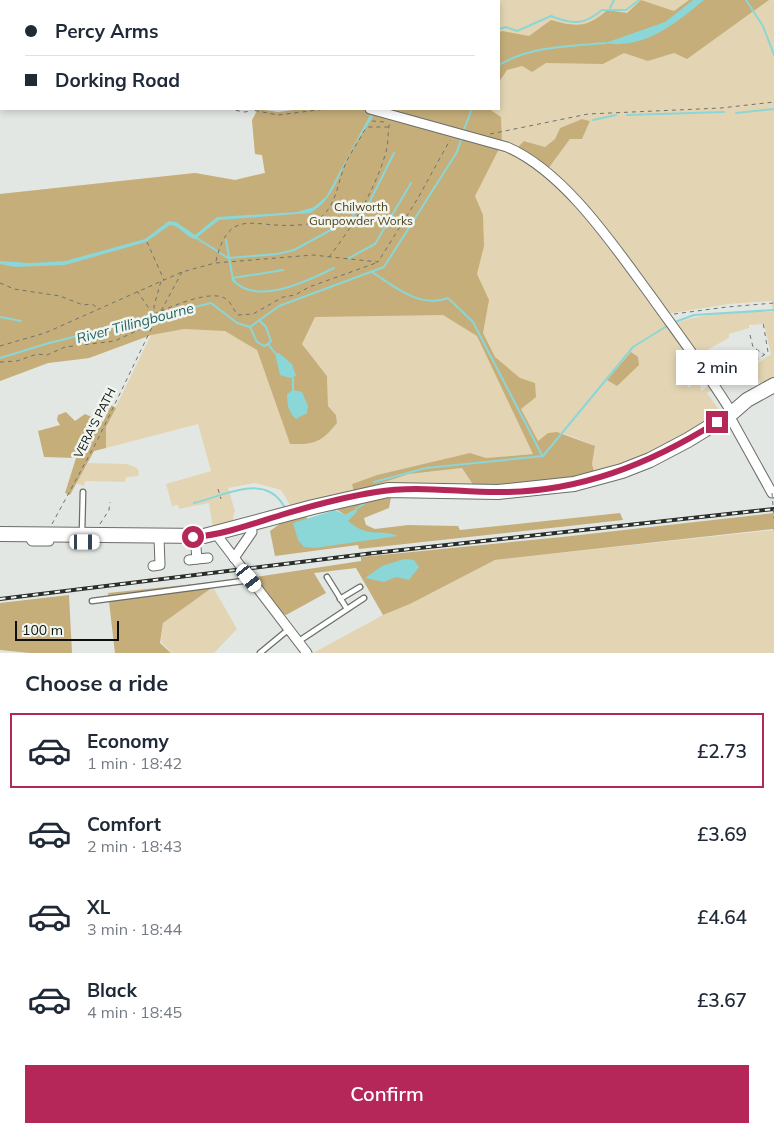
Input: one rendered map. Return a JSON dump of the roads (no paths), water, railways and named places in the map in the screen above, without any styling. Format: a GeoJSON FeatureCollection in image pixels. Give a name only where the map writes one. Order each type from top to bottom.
{"type":"FeatureCollection","features":[{"type":"Feature","properties":{"kind":"main road"},"geometry":{"type":"LineString","coordinates":[[0,534],[99,539],[195,537],[216,534],[313,507],[388,490],[504,492],[583,482],[622,471],[650,460],[732,415],[747,400],[774,385]]}},
{"type":"Feature","properties":{"kind":"street"},"geometry":{"type":"LineString","coordinates":[[374,110],[392,118],[482,138],[525,154],[546,170],[601,228],[697,360],[732,415],[772,493]]}},
{"type":"Feature","properties":{"kind":"street"},"geometry":{"type":"LineString","coordinates":[[234,558],[252,532],[251,524]]}},
{"type":"Feature","properties":{"kind":"street"},"geometry":{"type":"LineString","coordinates":[[216,534],[307,653]]}},
{"type":"Feature","properties":{"kind":"street"},"geometry":{"type":"LineString","coordinates":[[159,537],[159,565]]}},
{"type":"Feature","properties":{"kind":"street"},"geometry":{"type":"LineString","coordinates":[[195,537],[193,559],[208,558]]}},
{"type":"Feature","properties":{"kind":"lane"},"geometry":{"type":"LineString","coordinates":[[74,538],[83,492]]}},
{"type":"Feature","properties":{"kind":"lane"},"geometry":{"type":"LineString","coordinates":[[92,601],[243,581],[248,576]]}},
{"type":"Feature","properties":{"kind":"lane"},"geometry":{"type":"LineString","coordinates":[[327,577],[347,609]]}},
{"type":"Feature","properties":{"kind":"lane"},"geometry":{"type":"LineString","coordinates":[[340,599],[360,587]]}},
{"type":"Feature","properties":{"kind":"lane"},"geometry":{"type":"LineString","coordinates":[[299,641],[364,598]]}},
{"type":"Feature","properties":{"kind":"lane"},"geometry":{"type":"LineString","coordinates":[[260,653],[289,628]]}},
{"type":"Feature","properties":{"kind":"water"},"geometry":{"type":"Polygon","coordinates":[[[693,0],[704,0],[659,33],[633,42],[605,43],[665,22],[693,0]]]}},
{"type":"Feature","properties":{"kind":"water"},"geometry":{"type":"Polygon","coordinates":[[[370,115],[373,116],[349,155],[330,195],[318,208],[310,213],[219,220],[195,239],[177,227],[170,225],[146,242],[65,265],[15,267],[0,264],[0,261],[30,263],[65,261],[145,239],[169,221],[176,222],[195,235],[217,217],[297,212],[314,207],[326,197],[370,115]]]}},
{"type":"Feature","properties":{"kind":"water"},"geometry":{"type":"Polygon","coordinates":[[[275,353],[279,353],[292,364],[296,376],[290,378],[280,375],[275,353]]]}},
{"type":"Feature","properties":{"kind":"water"},"geometry":{"type":"Polygon","coordinates":[[[293,390],[302,392],[308,406],[307,413],[296,419],[290,411],[287,401],[287,394],[293,390]]]}},
{"type":"Feature","properties":{"kind":"water"},"geometry":{"type":"Polygon","coordinates":[[[356,509],[357,512],[348,521],[368,532],[398,536],[315,548],[304,547],[298,540],[293,523],[335,510],[345,515],[356,509]]]}},
{"type":"Feature","properties":{"kind":"water"},"geometry":{"type":"Polygon","coordinates":[[[404,559],[414,560],[419,567],[409,580],[396,577],[384,582],[365,578],[382,566],[404,559]]]}},
{"type":"Feature","properties":{"kind":"waterway"},"geometry":{"type":"LineString","coordinates":[[610,8],[614,0]]}},
{"type":"Feature","properties":{"kind":"waterway"},"geometry":{"type":"LineString","coordinates":[[500,29],[506,27],[517,31],[551,16],[572,22],[584,21],[602,10],[626,10],[639,0]]}},
{"type":"Feature","properties":{"kind":"waterway"},"geometry":{"type":"LineString","coordinates":[[746,0],[763,26],[774,55]]}},
{"type":"Feature","properties":{"kind":"waterway"},"geometry":{"type":"LineString","coordinates":[[500,64],[537,50],[606,43]]}},
{"type":"Feature","properties":{"kind":"waterway"},"geometry":{"type":"LineString","coordinates":[[736,113],[774,109]]}},
{"type":"Feature","properties":{"kind":"waterway"},"geometry":{"type":"LineString","coordinates":[[463,132],[472,110]]}},
{"type":"Feature","properties":{"kind":"waterway"},"geometry":{"type":"LineString","coordinates":[[627,115],[724,112]]}},
{"type":"Feature","properties":{"kind":"waterway"},"geometry":{"type":"LineString","coordinates":[[593,120],[616,115]]}},
{"type":"Feature","properties":{"kind":"waterway","name":"River Tillingbourne"},"geometry":{"type":"LineString","coordinates":[[0,358],[49,343],[211,303],[237,323],[250,327],[279,306],[384,267],[457,152],[462,136]]}},
{"type":"Feature","properties":{"kind":"waterway"},"geometry":{"type":"LineString","coordinates":[[195,237],[228,258],[277,254],[294,250],[351,219],[359,206],[369,203],[394,153]]}},
{"type":"Feature","properties":{"kind":"waterway"},"geometry":{"type":"LineString","coordinates":[[349,258],[375,244],[411,183]]}},
{"type":"Feature","properties":{"kind":"waterway"},"geometry":{"type":"LineString","coordinates":[[226,240],[233,280],[243,288],[255,291],[283,289],[334,268]]}},
{"type":"Feature","properties":{"kind":"waterway"},"geometry":{"type":"LineString","coordinates":[[233,278],[283,270]]}},
{"type":"Feature","properties":{"kind":"waterway"},"geometry":{"type":"LineString","coordinates":[[372,272],[398,289],[417,298],[427,301],[438,301],[448,298],[473,322],[542,455]]}},
{"type":"Feature","properties":{"kind":"waterway"},"geometry":{"type":"LineString","coordinates":[[675,322],[694,315],[774,310]]}},
{"type":"Feature","properties":{"kind":"waterway"},"geometry":{"type":"LineString","coordinates":[[0,317],[21,321]]}},
{"type":"Feature","properties":{"kind":"waterway"},"geometry":{"type":"LineString","coordinates":[[259,320],[266,327],[271,341],[268,344]]}},
{"type":"Feature","properties":{"kind":"waterway"},"geometry":{"type":"LineString","coordinates":[[374,482],[426,468],[543,456],[633,347],[667,326]]}},
{"type":"Feature","properties":{"kind":"waterway"},"geometry":{"type":"LineString","coordinates":[[250,327],[257,342],[264,346],[268,344],[275,353]]}},
{"type":"Feature","properties":{"kind":"waterway"},"geometry":{"type":"LineString","coordinates":[[293,378],[293,390]]}},
{"type":"Feature","properties":{"kind":"waterway"},"geometry":{"type":"LineString","coordinates":[[194,503],[231,492],[256,488],[267,491],[277,497],[285,508]]}},
{"type":"Feature","properties":{"kind":"waterway"},"geometry":{"type":"LineString","coordinates":[[356,509],[365,503]]}},
{"type":"Feature","properties":{"kind":"railway"},"geometry":{"type":"LineString","coordinates":[[0,599],[374,553],[774,509]]}},
{"type":"Feature","properties":{"kind":"park label","name":"Chilworth Gunpowder Works"},"geometry":{"type":"Point","coordinates":[361,214]}}]}
